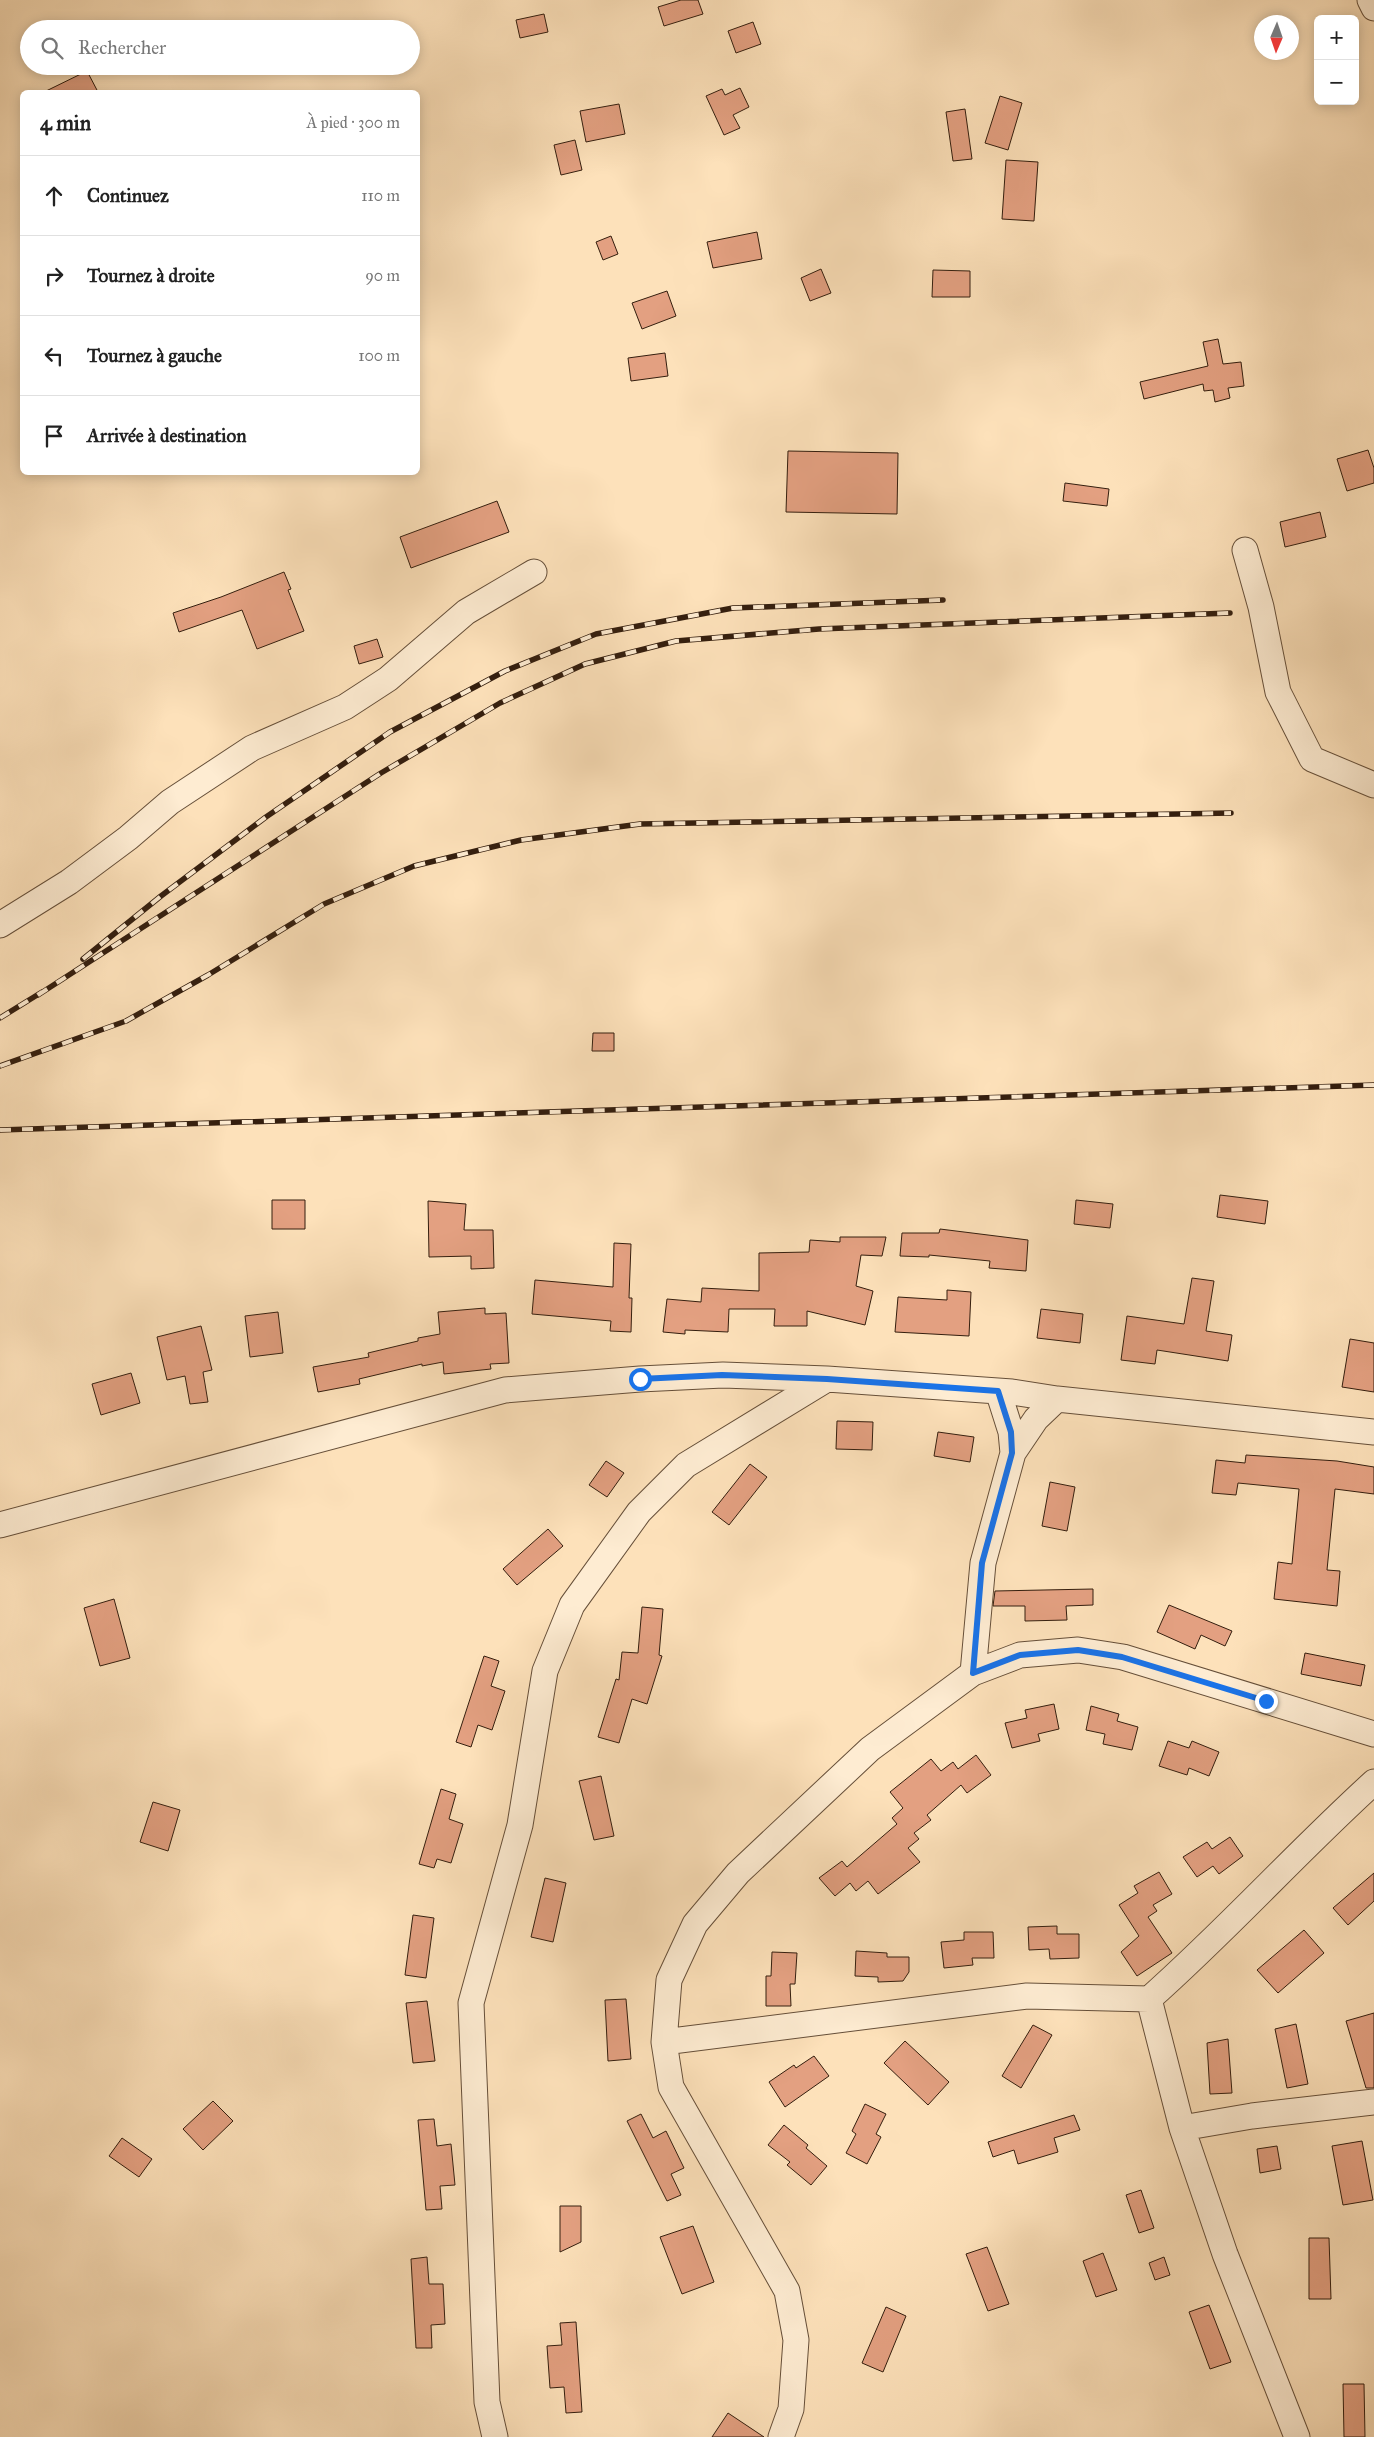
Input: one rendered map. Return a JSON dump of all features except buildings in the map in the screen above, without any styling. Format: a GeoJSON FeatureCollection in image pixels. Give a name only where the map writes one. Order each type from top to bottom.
{"type":"FeatureCollection","features":[{"type":"Feature","properties":{"kind":"street"},"geometry":{"type":"LineString","coordinates":[[1370,0],[1374,8]]}},
{"type":"Feature","properties":{"kind":"street"},"geometry":{"type":"LineString","coordinates":[[1245,550],[1261,607],[1278,692],[1312,759],[1374,785]]}},
{"type":"Feature","properties":{"kind":"street"},"geometry":{"type":"LineString","coordinates":[[0,924],[69,882],[128,838],[170,802],[252,748],[346,707],[388,679],[466,612],[534,572]]}},
{"type":"Feature","properties":{"kind":"street"},"geometry":{"type":"LineString","coordinates":[[0,1524],[505,1390],[640,1379],[722,1375],[827,1379],[998,1391],[1057,1400],[1374,1432]]}},
{"type":"Feature","properties":{"kind":"street"},"geometry":{"type":"LineString","coordinates":[[495,2437],[487,2402],[471,2003],[520,1825],[545,1671],[572,1606],[639,1512],[686,1465],[827,1379]]}},
{"type":"Feature","properties":{"kind":"street"},"geometry":{"type":"LineString","coordinates":[[973,1673],[982,1563],[1012,1453],[1011,1432],[998,1391]]}},
{"type":"Feature","properties":{"kind":"street"},"geometry":{"type":"LineString","coordinates":[[1012,1453],[1036,1420],[1057,1400]]}},
{"type":"Feature","properties":{"kind":"street"},"geometry":{"type":"LineString","coordinates":[[781,2437],[791,2409],[796,2340],[788,2291],[670,2086],[664,2042],[669,1980],[695,1924],[738,1873],[870,1749],[973,1673],[1020,1655],[1078,1650],[1122,1657],[1374,1734]]}},
{"type":"Feature","properties":{"kind":"street"},"geometry":{"type":"LineString","coordinates":[[664,2042],[1027,1996],[1149,1999],[1374,1782]]}},
{"type":"Feature","properties":{"kind":"street"},"geometry":{"type":"LineString","coordinates":[[1149,1999],[1182,2128],[1225,2254],[1296,2437]]}},
{"type":"Feature","properties":{"kind":"street"},"geometry":{"type":"LineString","coordinates":[[1182,2128],[1252,2116],[1374,2102]]}},
{"type":"Feature","properties":{"kind":"railway"},"geometry":{"type":"LineString","coordinates":[[83,959],[161,896],[266,817],[390,732],[505,671],[596,634],[733,608],[943,600]]}},
{"type":"Feature","properties":{"kind":"railway"},"geometry":{"type":"LineString","coordinates":[[38,995],[381,773],[500,703],[585,664],[676,641],[819,629],[1230,613]]}},
{"type":"Feature","properties":{"kind":"railway"},"geometry":{"type":"LineString","coordinates":[[0,1066],[126,1021],[208,975],[324,904],[414,866],[521,840],[640,824],[1231,813]]}},
{"type":"Feature","properties":{"kind":"railway"},"geometry":{"type":"LineString","coordinates":[[0,1018],[42,992]]}},
{"type":"Feature","properties":{"kind":"railway"},"geometry":{"type":"LineString","coordinates":[[0,1130],[1374,1085]]}},
{"type":"Feature","properties":{"kind":"route"},"geometry":{"type":"LineString","coordinates":[[640,1379],[722,1375],[827,1379],[998,1391],[1011,1432],[1012,1453],[982,1563],[973,1673],[1020,1655],[1078,1650],[1122,1657],[1266,1701]]}}]}
